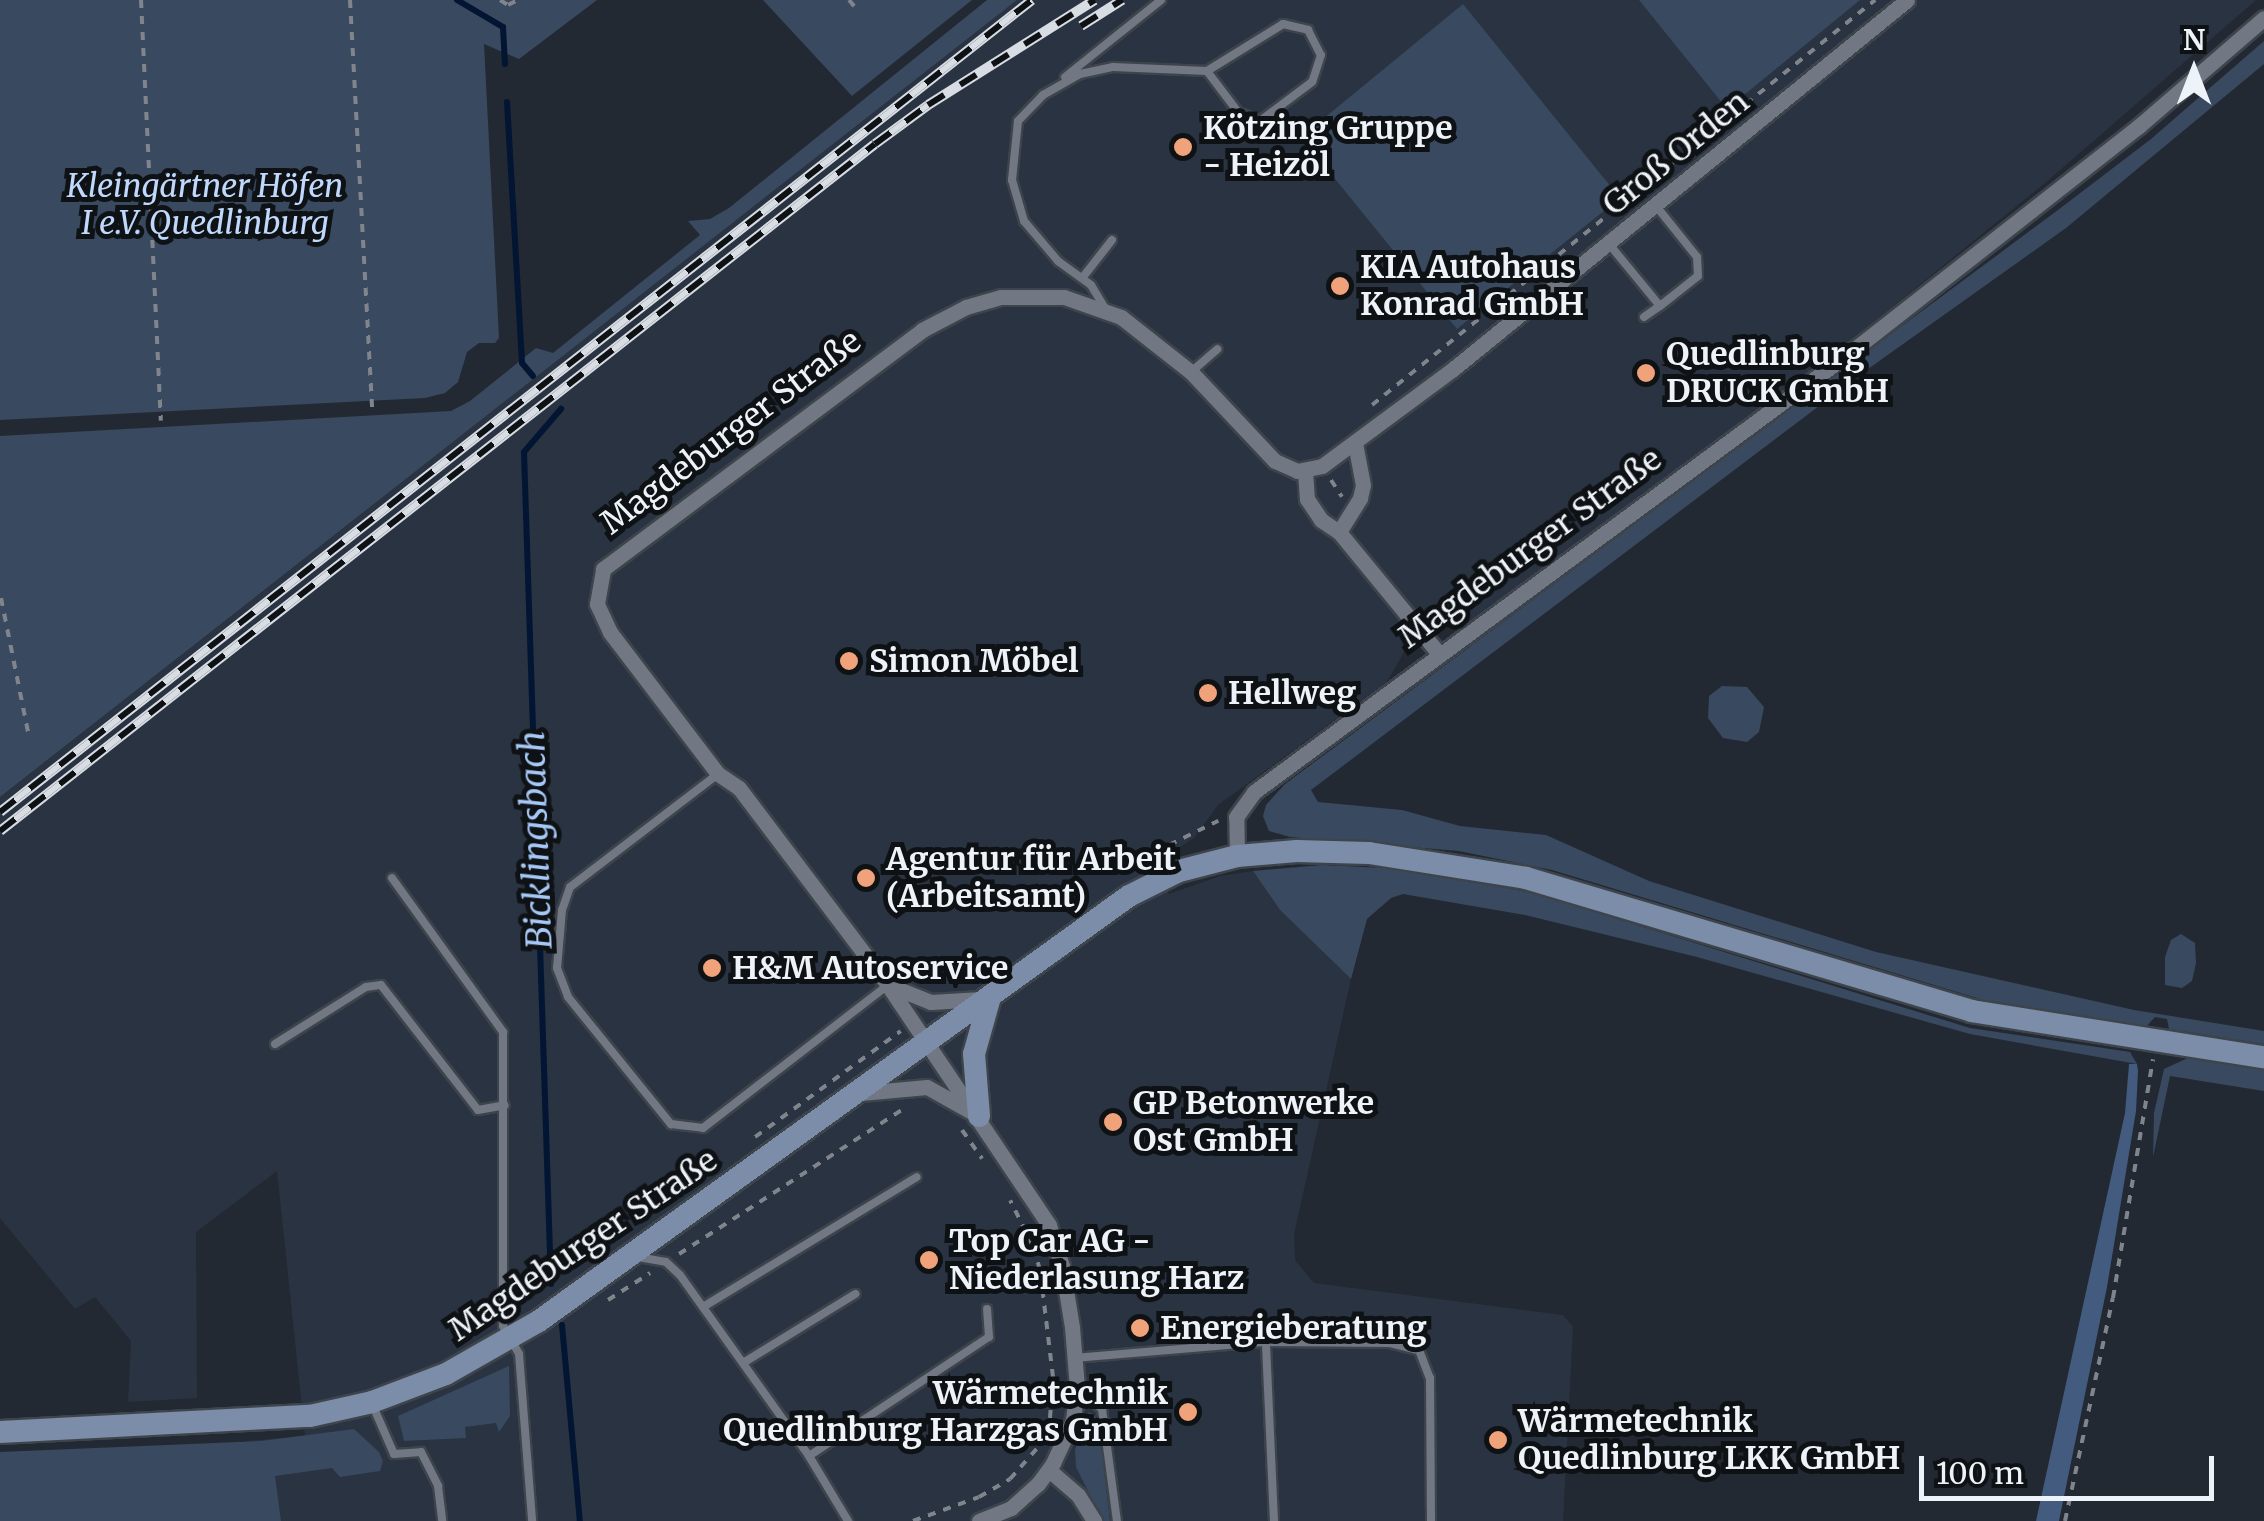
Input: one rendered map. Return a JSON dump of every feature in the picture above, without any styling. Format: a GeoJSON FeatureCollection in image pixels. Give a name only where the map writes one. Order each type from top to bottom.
{"type":"FeatureCollection","features":[{"type":"Feature","properties":{"kind":"main road","name":"Magdeburger Straße"},"geometry":{"type":"LineString","coordinates":[[0,1432],[310,1416],[372,1402],[446,1374],[512,1339],[1141,889],[1179,872],[1236,856],[1297,851],[1370,853],[1526,878],[1972,1010],[2264,1057]]}},
{"type":"Feature","properties":{"kind":"main road"},"geometry":{"type":"LineString","coordinates":[[979,1116],[974,1054],[990,997]]}},
{"type":"Feature","properties":{"kind":"street","name":"Groß Orden"},"geometry":{"type":"LineString","coordinates":[[1305,471],[1337,458],[1824,77],[1907,0]]}},
{"type":"Feature","properties":{"kind":"street","name":"Magdeburger Straße"},"geometry":{"type":"LineString","coordinates":[[1238,812],[1254,792],[1852,350],[2126,136],[2264,18]]}},
{"type":"Feature","properties":{"kind":"street","name":"Magdeburger Straße"},"geometry":{"type":"LineString","coordinates":[[928,1042],[739,788],[718,774],[603,622],[596,592],[604,570],[943,318],[983,302],[1022,295],[1064,297],[1106,310],[1144,330],[1191,372],[1275,462],[1305,471]]}},
{"type":"Feature","properties":{"kind":"street"},"geometry":{"type":"LineString","coordinates":[[1339,532],[1360,498],[1363,485],[1355,443]]}},
{"type":"Feature","properties":{"kind":"street"},"geometry":{"type":"LineString","coordinates":[[1305,471],[1306,500],[1321,520],[1339,532],[1440,655]]}},
{"type":"Feature","properties":{"kind":"street"},"geometry":{"type":"LineString","coordinates":[[1236,856],[1233,836],[1238,812]]}},
{"type":"Feature","properties":{"kind":"street"},"geometry":{"type":"LineString","coordinates":[[888,985],[931,1002],[990,997]]}},
{"type":"Feature","properties":{"kind":"street"},"geometry":{"type":"LineString","coordinates":[[928,1042],[1050,1225],[1062,1266],[1074,1358],[1077,1388],[1068,1434],[1048,1470],[1012,1508],[979,1521]]}},
{"type":"Feature","properties":{"kind":"street"},"geometry":{"type":"LineString","coordinates":[[861,1093],[927,1088],[979,1116]]}},
{"type":"Feature","properties":{"kind":"street"},"geometry":{"type":"LineString","coordinates":[[1048,1470],[1078,1495],[1094,1521]]}},
{"type":"Feature","properties":{"kind":"lane"},"geometry":{"type":"LineString","coordinates":[[1106,310],[1083,277],[1058,261],[1032,233],[1018,207],[1012,180],[1018,122],[1090,52],[1162,0]]}},
{"type":"Feature","properties":{"kind":"lane"},"geometry":{"type":"LineString","coordinates":[[1058,84],[1113,68],[1207,71],[1268,31],[1290,23],[1308,30],[1321,56],[1312,82],[1260,121],[1238,112],[1207,71]]}},
{"type":"Feature","properties":{"kind":"lane"},"geometry":{"type":"LineString","coordinates":[[1644,317],[1698,276],[1701,268],[1656,206]]}},
{"type":"Feature","properties":{"kind":"lane"},"geometry":{"type":"LineString","coordinates":[[1083,277],[1112,240]]}},
{"type":"Feature","properties":{"kind":"lane"},"geometry":{"type":"LineString","coordinates":[[1609,244],[1660,306]]}},
{"type":"Feature","properties":{"kind":"lane"},"geometry":{"type":"LineString","coordinates":[[1191,372],[1217,348]]}},
{"type":"Feature","properties":{"kind":"lane"},"geometry":{"type":"LineString","coordinates":[[718,774],[570,887],[562,910],[557,968],[579,1011],[671,1124],[703,1128],[888,985]]}},
{"type":"Feature","properties":{"kind":"lane"},"geometry":{"type":"LineString","coordinates":[[392,878],[504,1032],[504,1326],[519,1354],[532,1521]]}},
{"type":"Feature","properties":{"kind":"lane"},"geometry":{"type":"LineString","coordinates":[[274,1044],[366,986],[381,985],[478,1110],[505,1106]]}},
{"type":"Feature","properties":{"kind":"lane"},"geometry":{"type":"LineString","coordinates":[[703,1307],[917,1178]]}},
{"type":"Feature","properties":{"kind":"lane"},"geometry":{"type":"LineString","coordinates":[[630,1256],[666,1262],[703,1307],[809,1456],[848,1521]]}},
{"type":"Feature","properties":{"kind":"lane"},"geometry":{"type":"LineString","coordinates":[[743,1363],[856,1294]]}},
{"type":"Feature","properties":{"kind":"lane"},"geometry":{"type":"LineString","coordinates":[[809,1456],[989,1337],[986,1309]]}},
{"type":"Feature","properties":{"kind":"lane"},"geometry":{"type":"LineString","coordinates":[[1074,1358],[1266,1342],[1390,1343],[1419,1350],[1429,1367],[1432,1521]]}},
{"type":"Feature","properties":{"kind":"lane"},"geometry":{"type":"LineString","coordinates":[[1266,1342],[1274,1521]]}},
{"type":"Feature","properties":{"kind":"lane"},"geometry":{"type":"LineString","coordinates":[[1077,1388],[1102,1409],[1117,1521]]}},
{"type":"Feature","properties":{"kind":"lane"},"geometry":{"type":"LineString","coordinates":[[372,1402],[394,1454],[420,1452],[438,1486],[442,1521]]}},
{"type":"Feature","properties":{"kind":"path"},"geometry":{"type":"LineString","coordinates":[[140,0],[161,421]]}},
{"type":"Feature","properties":{"kind":"path"},"geometry":{"type":"LineString","coordinates":[[350,0],[372,409]]}},
{"type":"Feature","properties":{"kind":"path"},"geometry":{"type":"LineString","coordinates":[[500,0],[508,5],[518,0]]}},
{"type":"Feature","properties":{"kind":"path"},"geometry":{"type":"LineString","coordinates":[[849,0],[854,6]]}},
{"type":"Feature","properties":{"kind":"path"},"geometry":{"type":"LineString","coordinates":[[0,597],[29,737]]}},
{"type":"Feature","properties":{"kind":"path"},"geometry":{"type":"LineString","coordinates":[[1128,873],[1169,844],[1238,812]]}},
{"type":"Feature","properties":{"kind":"path"},"geometry":{"type":"LineString","coordinates":[[931,1002],[934,992],[953,990],[1001,961]]}},
{"type":"Feature","properties":{"kind":"path"},"geometry":{"type":"LineString","coordinates":[[748,1142],[914,1022]]}},
{"type":"Feature","properties":{"kind":"path"},"geometry":{"type":"LineString","coordinates":[[2066,1521],[2114,1298],[2155,1041]]}},
{"type":"Feature","properties":{"kind":"path"},"geometry":{"type":"LineString","coordinates":[[954,1118],[986,1165]]}},
{"type":"Feature","properties":{"kind":"path"},"geometry":{"type":"LineString","coordinates":[[913,1521],[980,1497],[1010,1479],[1040,1445],[1050,1418],[1053,1377],[1040,1270],[1034,1246],[1004,1190]]}},
{"type":"Feature","properties":{"kind":"shaded area"},"geometry":{"type":"Polygon","coordinates":[[[1017,0],[2256,0],[2044,184],[1849,342],[1470,623],[1464,615],[1444,622],[1421,610],[1406,622],[1404,652],[1387,682],[1218,805],[1194,838],[1153,865],[1169,894],[1220,876],[1253,871],[1280,910],[1351,979],[1294,1234],[1295,1260],[1314,1283],[1563,1315],[1573,1327],[1563,1521],[254,1521],[246,1441],[305,1436],[277,1171],[196,1232],[197,1398],[128,1402],[131,1341],[95,1297],[75,1309],[0,1218],[0,797],[1017,0]]]}},
{"type":"Feature","properties":{"kind":"shaded area"},"geometry":{"type":"Polygon","coordinates":[[[2129,1064],[2137,1064],[2136,1111],[2107,1287],[2059,1521],[2036,1521],[2125,1113],[2129,1064]]]}},
{"type":"Feature","properties":{"kind":"green space","name":"Kleingärtner Höfen I e.V. Quedlinburg"},"geometry":{"type":"Polygon","coordinates":[[[0,0],[597,0],[519,59],[484,44],[499,338],[495,343],[479,343],[467,352],[458,382],[445,393],[425,398],[0,420],[0,0]]]}},
{"type":"Feature","properties":{"kind":"green space"},"geometry":{"type":"Polygon","coordinates":[[[763,0],[972,0],[852,96],[763,0]]]}},
{"type":"Feature","properties":{"kind":"green space"},"geometry":{"type":"Polygon","coordinates":[[[987,0],[1017,0],[0,797],[0,436],[451,411],[470,401],[536,348],[553,353],[700,235],[688,221],[710,219],[729,208],[987,0]]]}},
{"type":"Feature","properties":{"kind":"green space"},"geometry":{"type":"Polygon","coordinates":[[[1639,0],[1860,0],[1727,109],[1639,0]]]}},
{"type":"Feature","properties":{"kind":"green space"},"geometry":{"type":"Polygon","coordinates":[[[1463,4],[1620,198],[1457,329],[1301,137],[1463,4]]]}},
{"type":"Feature","properties":{"kind":"green space"},"geometry":{"type":"Polygon","coordinates":[[[2264,41],[2264,64],[2066,228],[1868,369],[1311,790],[1318,802],[1402,810],[1460,826],[1546,835],[1649,881],[1876,952],[2134,1010],[2264,1031],[2264,1044],[2169,1029],[2167,1019],[2155,1017],[2145,1028],[1997,1004],[1552,870],[1459,851],[1290,837],[1269,831],[1263,816],[1266,805],[1285,784],[2058,210],[2151,139],[2264,41]]]}},
{"type":"Feature","properties":{"kind":"green space"},"geometry":{"type":"Polygon","coordinates":[[[1722,686],[1747,687],[1764,707],[1759,732],[1747,742],[1723,738],[1708,718],[1709,696],[1722,686]]]}},
{"type":"Feature","properties":{"kind":"green space"},"geometry":{"type":"Polygon","coordinates":[[[1322,865],[1405,869],[1533,893],[1970,1028],[2130,1052],[2137,1064],[1970,1034],[1697,957],[1525,915],[1403,894],[1391,898],[1367,919],[1351,979],[1280,910],[1253,871],[1322,865]]]}},
{"type":"Feature","properties":{"kind":"green space"},"geometry":{"type":"Polygon","coordinates":[[[2181,934],[2195,943],[2196,963],[2192,981],[2182,988],[2165,985],[2165,957],[2171,940],[2181,934]]]}},
{"type":"Feature","properties":{"kind":"green space"},"geometry":{"type":"Polygon","coordinates":[[[2190,1057],[2264,1068],[2264,1091],[2170,1076],[2153,1157],[2154,1113],[2164,1069],[2190,1057]]]}},
{"type":"Feature","properties":{"kind":"green space"},"geometry":{"type":"Polygon","coordinates":[[[509,1366],[510,1416],[499,1432],[496,1423],[465,1427],[466,1438],[404,1441],[398,1416],[509,1366]]]}},
{"type":"Feature","properties":{"kind":"green space"},"geometry":{"type":"Polygon","coordinates":[[[1088,1412],[1095,1415],[1099,1427],[1110,1521],[1103,1521],[1076,1467],[1075,1450],[1088,1412]]]}},
{"type":"Feature","properties":{"kind":"green space"},"geometry":{"type":"Polygon","coordinates":[[[354,1429],[379,1452],[383,1461],[380,1471],[340,1477],[332,1468],[275,1476],[281,1521],[0,1521],[0,1452],[261,1441],[354,1429]]]}},
{"type":"Feature","properties":{"kind":"waterway","name":"Bicklingsbach"},"geometry":{"type":"LineString","coordinates":[[457,0],[503,27],[505,64]]}},
{"type":"Feature","properties":{"kind":"waterway","name":"Bicklingsbach"},"geometry":{"type":"LineString","coordinates":[[507,102],[522,363],[533,376]]}},
{"type":"Feature","properties":{"kind":"waterway","name":"Bicklingsbach"},"geometry":{"type":"LineString","coordinates":[[551,1284],[524,452],[561,409]]}},
{"type":"Feature","properties":{"kind":"waterway","name":"Bicklingsbach"},"geometry":{"type":"LineString","coordinates":[[562,1325],[580,1521]]}},
{"type":"Feature","properties":{"kind":"railway"},"geometry":{"type":"LineString","coordinates":[[0,812],[1032,0]]}},
{"type":"Feature","properties":{"kind":"railway"},"geometry":{"type":"LineString","coordinates":[[0,831],[875,144],[928,105],[1095,0]]}},
{"type":"Feature","properties":{"kind":"railway"},"geometry":{"type":"LineString","coordinates":[[1081,26],[1122,0]]}},
{"type":"Feature","properties":{"kind":"place","name":"Kötzing Gruppe - Heizöl"},"geometry":{"type":"Point","coordinates":[1183,147]}},
{"type":"Feature","properties":{"kind":"place","name":"KIA Autohaus Konrad GmbH"},"geometry":{"type":"Point","coordinates":[1340,286]}},
{"type":"Feature","properties":{"kind":"place","name":"Quedlinburg DRUCK GmbH"},"geometry":{"type":"Point","coordinates":[1646,373]}},
{"type":"Feature","properties":{"kind":"place","name":"Simon Möbel"},"geometry":{"type":"Point","coordinates":[849,661]}},
{"type":"Feature","properties":{"kind":"place","name":"Hellweg"},"geometry":{"type":"Point","coordinates":[1208,693]}},
{"type":"Feature","properties":{"kind":"place","name":"Agentur für Arbeit (Arbeitsamt)"},"geometry":{"type":"Point","coordinates":[866,878]}},
{"type":"Feature","properties":{"kind":"place","name":"H&M Autoservice"},"geometry":{"type":"Point","coordinates":[712,968]}},
{"type":"Feature","properties":{"kind":"place","name":"GP Betonwerke Ost GmbH"},"geometry":{"type":"Point","coordinates":[1113,1122]}},
{"type":"Feature","properties":{"kind":"place","name":"Top Car AG - Niederlasung Harz"},"geometry":{"type":"Point","coordinates":[929,1260]}},
{"type":"Feature","properties":{"kind":"place","name":"Energieberatung"},"geometry":{"type":"Point","coordinates":[1140,1328]}},
{"type":"Feature","properties":{"kind":"place","name":"Wärmetechnik Quedlinburg Harzgas GmbH"},"geometry":{"type":"Point","coordinates":[1188,1412]}},
{"type":"Feature","properties":{"kind":"place","name":"Wärmetechnik Quedlinburg LKK GmbH"},"geometry":{"type":"Point","coordinates":[1498,1440]}}]}
